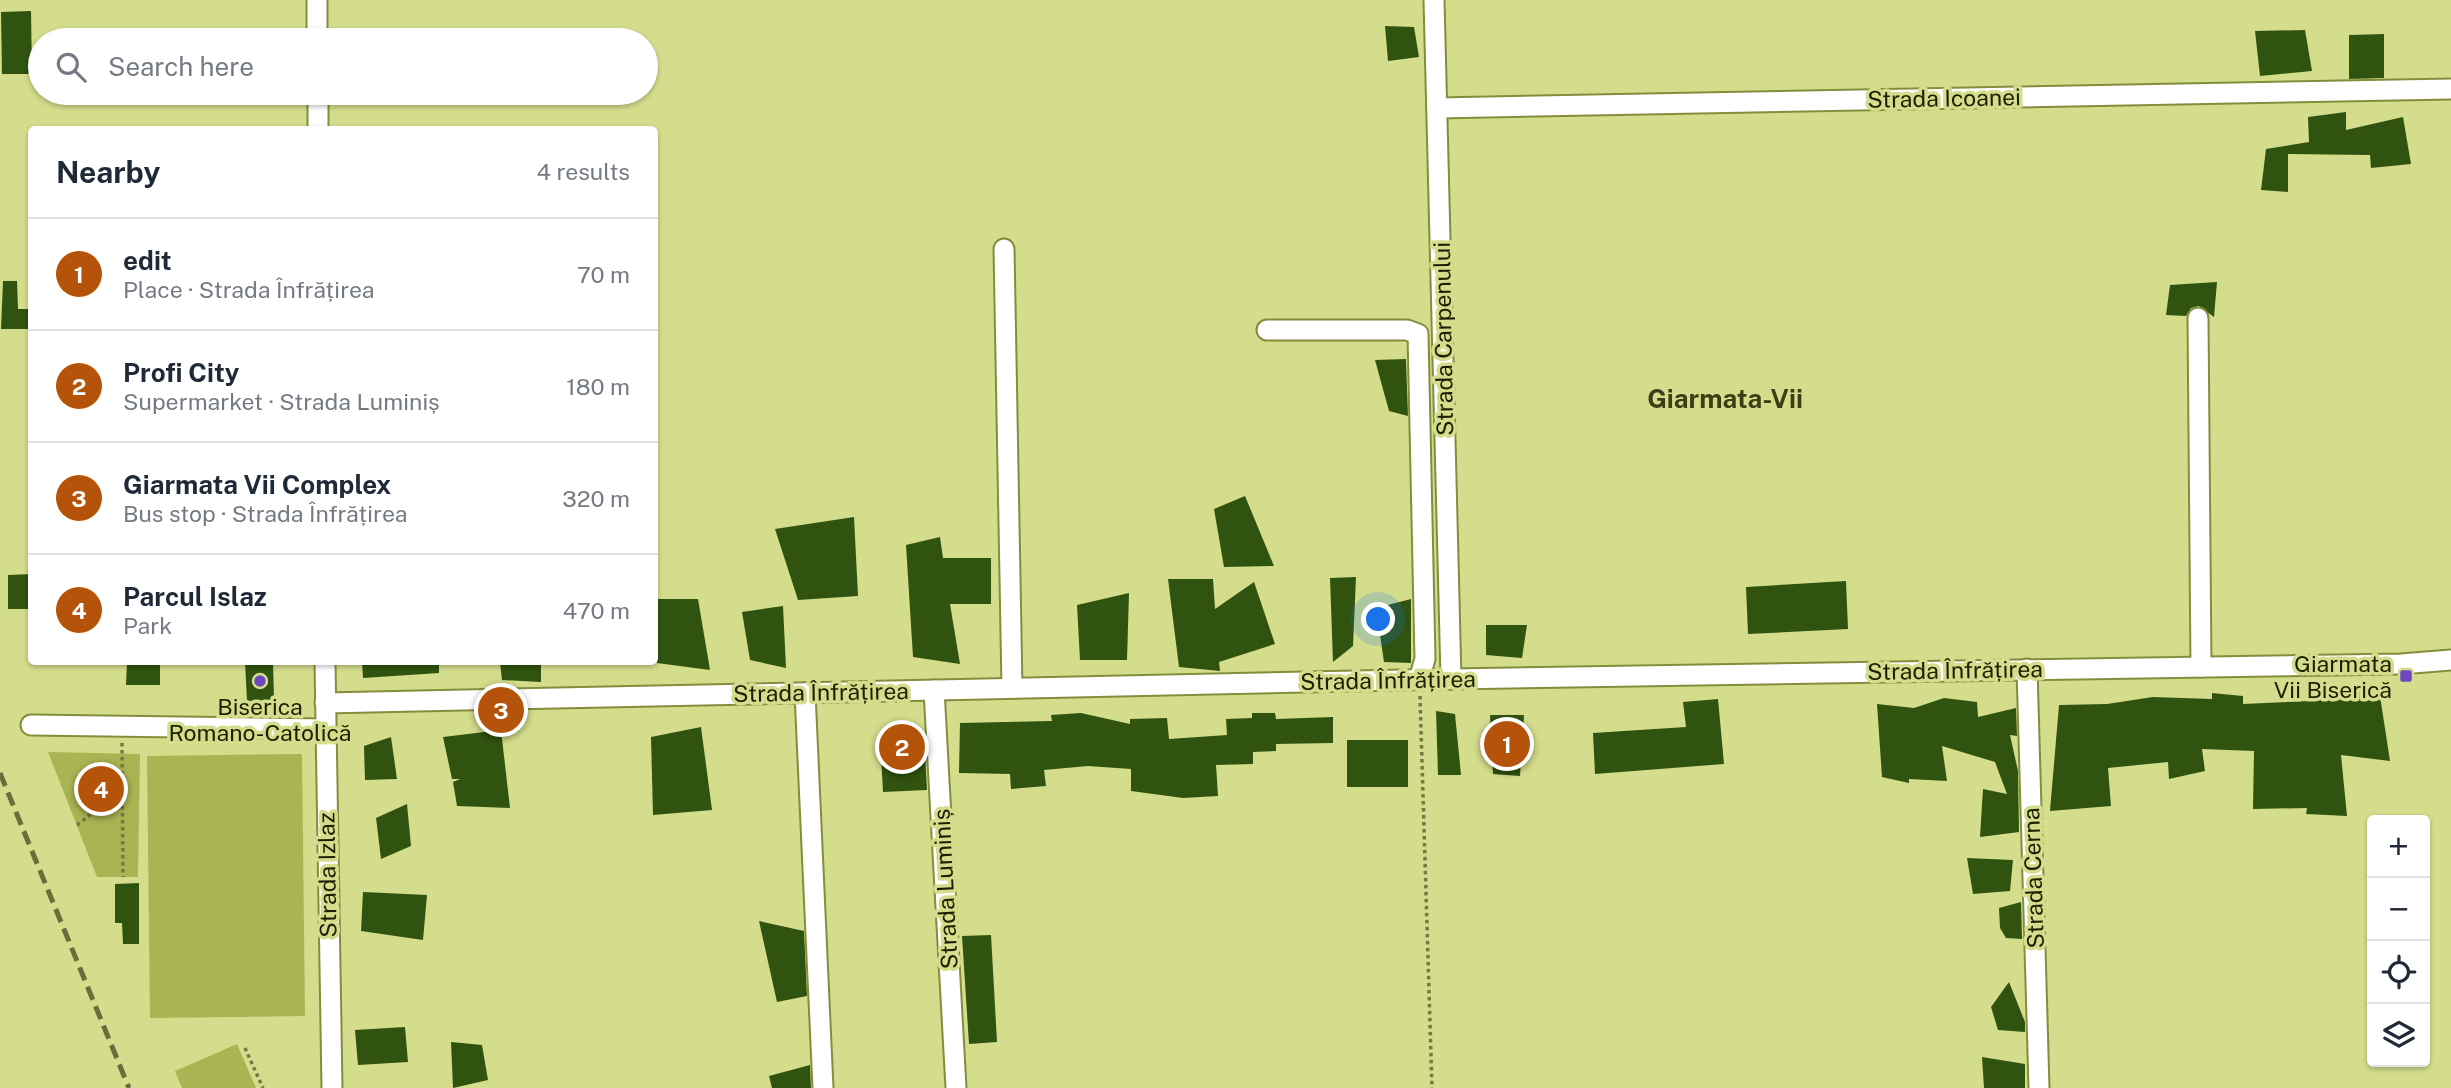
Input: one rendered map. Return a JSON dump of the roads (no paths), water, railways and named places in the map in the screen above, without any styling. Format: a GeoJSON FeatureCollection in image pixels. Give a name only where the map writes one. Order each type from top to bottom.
{"type":"FeatureCollection","features":[{"type":"Feature","properties":{"kind":"street"},"geometry":{"type":"LineString","coordinates":[[317,0],[317,28]]}},
{"type":"Feature","properties":{"kind":"street","name":"Strada Carpenului"},"geometry":{"type":"LineString","coordinates":[[1434,0],[1451,679]]}},
{"type":"Feature","properties":{"kind":"street","name":"Strada Icoanei"},"geometry":{"type":"LineString","coordinates":[[1437,108],[2451,89]]}},
{"type":"Feature","properties":{"kind":"street"},"geometry":{"type":"LineString","coordinates":[[318,105],[318,126]]}},
{"type":"Feature","properties":{"kind":"street"},"geometry":{"type":"LineString","coordinates":[[1004,249],[1012,688]]}},
{"type":"Feature","properties":{"kind":"street"},"geometry":{"type":"LineString","coordinates":[[2198,318],[2201,667]]}},
{"type":"Feature","properties":{"kind":"street"},"geometry":{"type":"LineString","coordinates":[[1267,330],[1407,330],[1418,334],[1442,333]]}},
{"type":"Feature","properties":{"kind":"street"},"geometry":{"type":"LineString","coordinates":[[1418,334],[1425,659],[1419,679]]}},
{"type":"Feature","properties":{"kind":"street","name":"Strada Înfrățirea"},"geometry":{"type":"LineString","coordinates":[[325,703],[1419,679],[2401,664],[2451,660]]}},
{"type":"Feature","properties":{"kind":"street","name":"Strada Izlaz"},"geometry":{"type":"LineString","coordinates":[[325,665],[332,1088]]}},
{"type":"Feature","properties":{"kind":"street","name":"Strada Cerna"},"geometry":{"type":"LineString","coordinates":[[2027,669],[2039,1088]]}},
{"type":"Feature","properties":{"kind":"street","name":"Strada Luminiș"},"geometry":{"type":"LineString","coordinates":[[934,690],[956,1088]]}},
{"type":"Feature","properties":{"kind":"street"},"geometry":{"type":"LineString","coordinates":[[805,693],[823,1088]]}},
{"type":"Feature","properties":{"kind":"street"},"geometry":{"type":"LineString","coordinates":[[31,726],[326,729]]}},
{"type":"Feature","properties":{"kind":"railway"},"geometry":{"type":"LineString","coordinates":[[0,773],[129,1088]]}},
{"type":"Feature","properties":{"kind":"place","name":"Giarmata Vii Biserică"},"geometry":{"type":"Point","coordinates":[2406,676]}},
{"type":"Feature","properties":{"kind":"place","name":"Biserica Romano-Catolică"},"geometry":{"type":"Point","coordinates":[260,681]}},
{"type":"Feature","properties":{"kind":"place","name":"Giarmata Vii Complex"},"geometry":{"type":"Point","coordinates":[501,710]}},
{"type":"Feature","properties":{"kind":"place","name":"edit"},"geometry":{"type":"Point","coordinates":[1507,744]}},
{"type":"Feature","properties":{"kind":"place","name":"Profi City"},"geometry":{"type":"Point","coordinates":[902,747]}},
{"type":"Feature","properties":{"kind":"place","name":"Parcul Islaz"},"geometry":{"type":"Point","coordinates":[101,789]}},
{"type":"Feature","properties":{"kind":"district","name":"Giarmata-Vii"},"geometry":{"type":"Point","coordinates":[1725,398]}}]}
